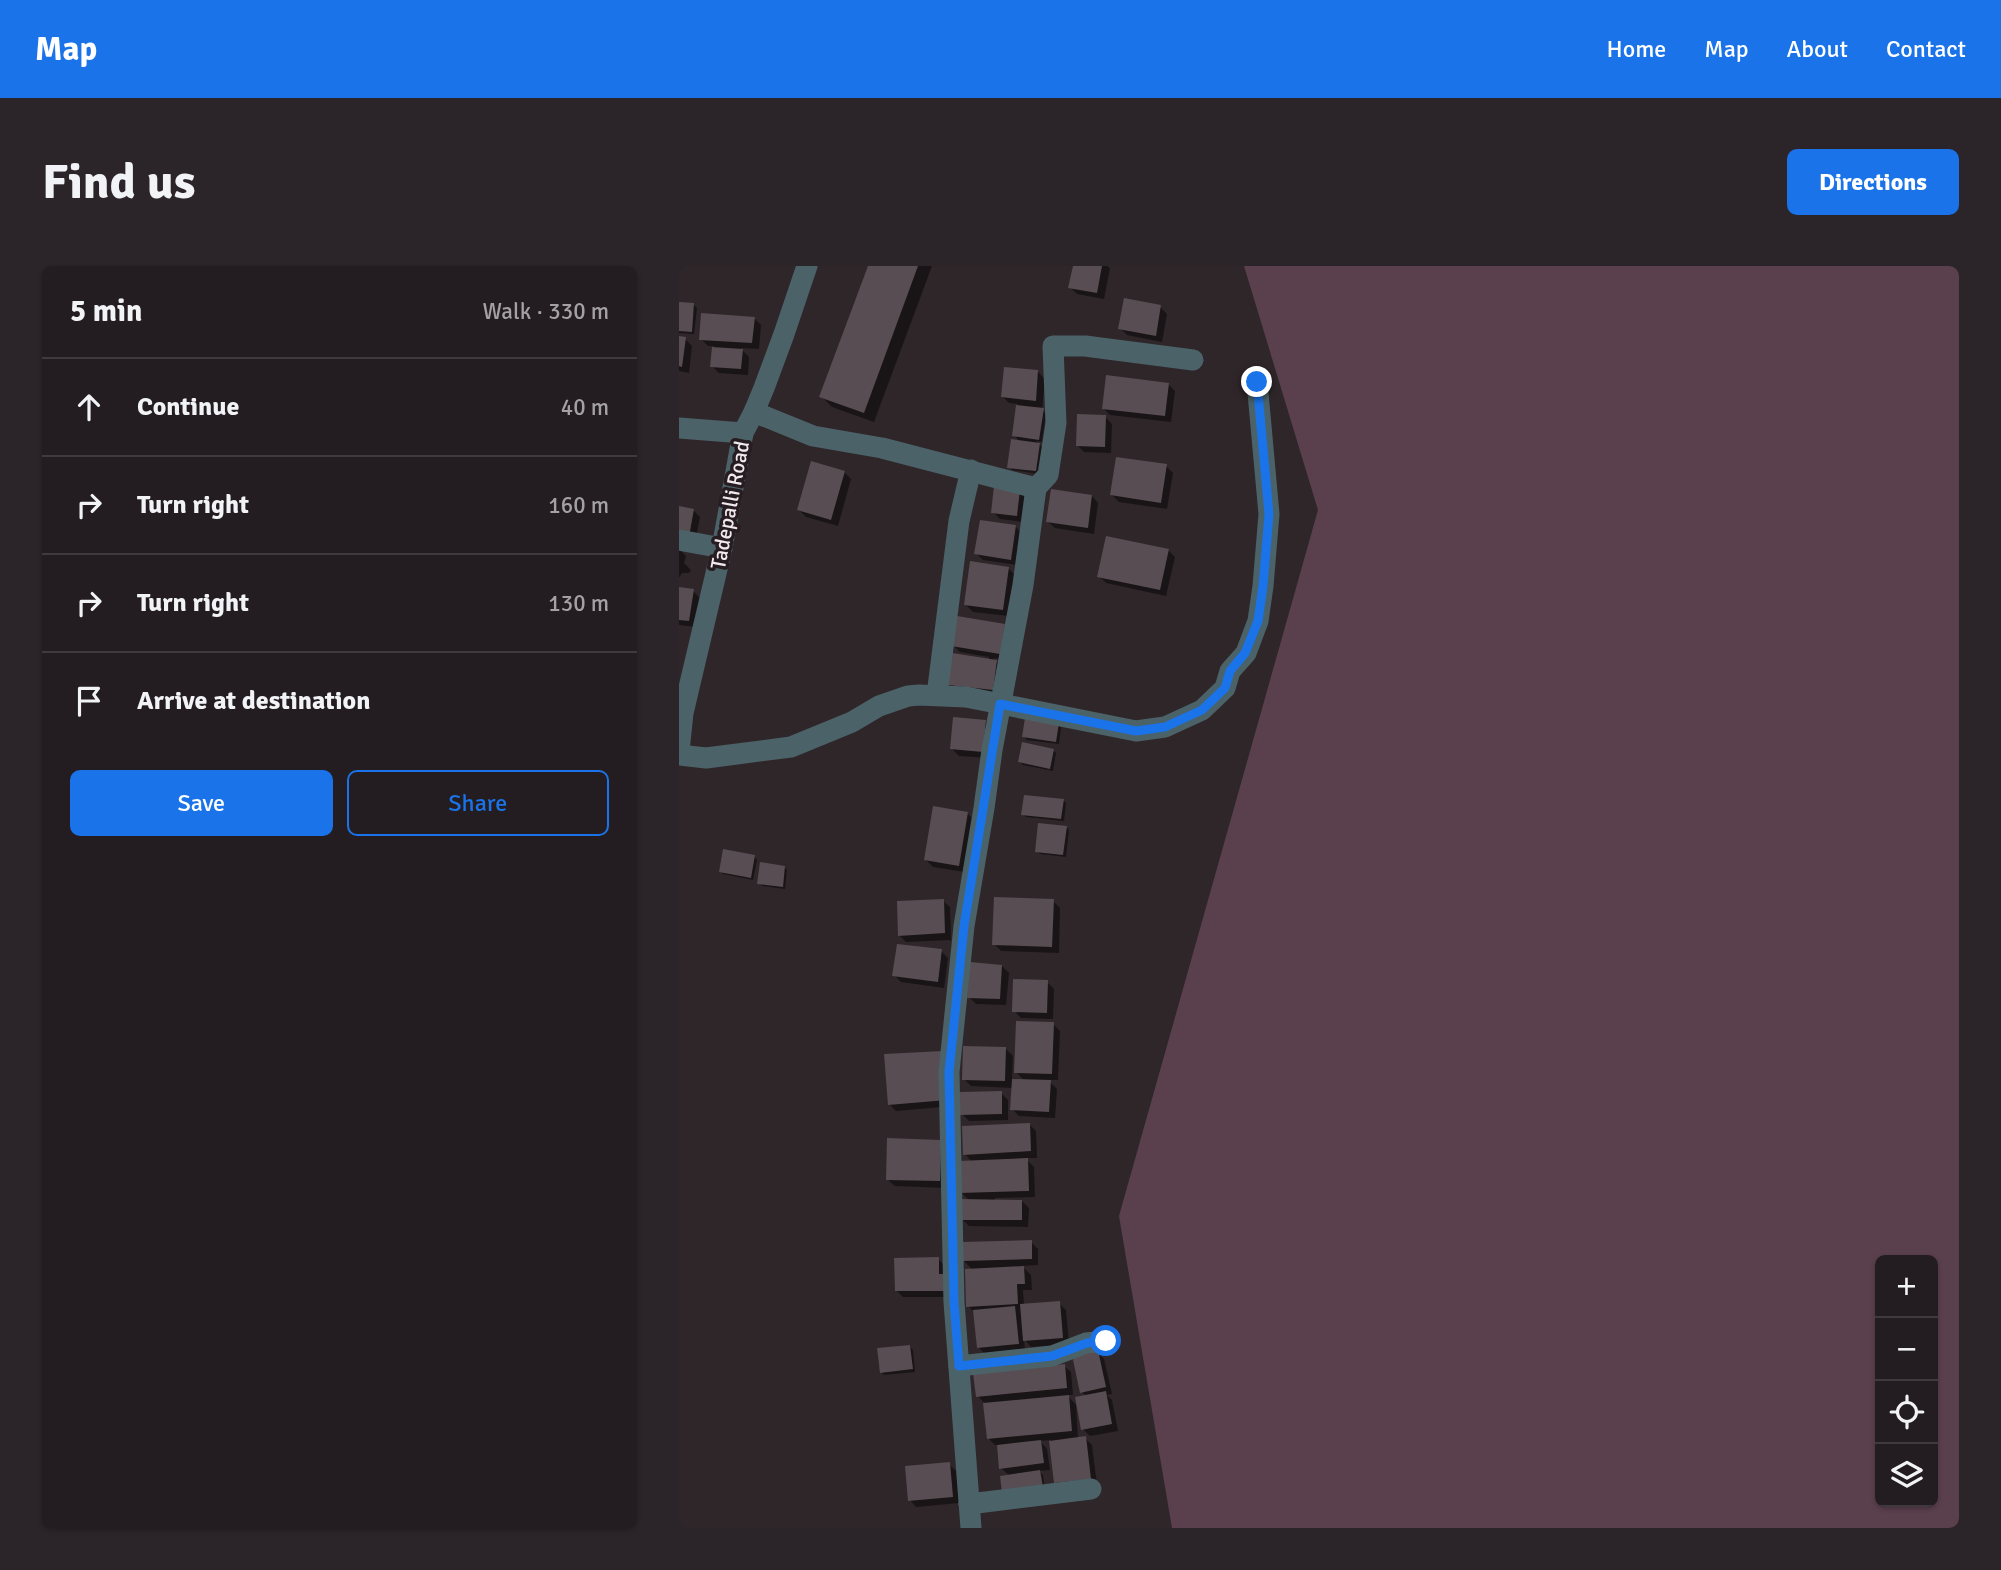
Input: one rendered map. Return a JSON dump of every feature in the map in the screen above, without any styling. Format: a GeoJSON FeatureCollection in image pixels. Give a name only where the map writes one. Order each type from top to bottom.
{"type":"FeatureCollection","features":[{"type":"Feature","properties":{"kind":"street","name":"Tadepalli Road"},"geometry":{"type":"LineString","coordinates":[[679,753],[681,712],[722,548],[743,433],[785,334],[807,266]]}},
{"type":"Feature","properties":{"kind":"street"},"geometry":{"type":"LineString","coordinates":[[971,1528],[954,1302],[949,1072],[964,926],[1000,704],[1023,586],[1036,488],[1048,475],[1056,423],[1053,346],[1086,346],[1193,360]]}},
{"type":"Feature","properties":{"kind":"street"},"geometry":{"type":"LineString","coordinates":[[679,753],[706,758],[792,747],[852,722],[879,706],[908,696],[966,697],[1136,731],[1165,727],[1202,710],[1225,688],[1230,671],[1245,653],[1258,621],[1269,514],[1257,382]]}},
{"type":"Feature","properties":{"kind":"street"},"geometry":{"type":"LineString","coordinates":[[754,412],[813,436],[882,448],[1036,488]]}},
{"type":"Feature","properties":{"kind":"street"},"geometry":{"type":"LineString","coordinates":[[679,428],[743,433]]}},
{"type":"Feature","properties":{"kind":"street"},"geometry":{"type":"LineString","coordinates":[[937,695],[959,521],[971,470]]}},
{"type":"Feature","properties":{"kind":"street"},"geometry":{"type":"LineString","coordinates":[[679,540],[722,548]]}},
{"type":"Feature","properties":{"kind":"street"},"geometry":{"type":"LineString","coordinates":[[959,1366],[1052,1356],[1087,1343],[1106,1341]]}},
{"type":"Feature","properties":{"kind":"street"},"geometry":{"type":"LineString","coordinates":[[969,1504],[1091,1489]]}},
{"type":"Feature","properties":{"kind":"shaded area"},"geometry":{"type":"Polygon","coordinates":[[[1244,266],[1959,266],[1959,1528],[1172,1528],[1119,1216],[1318,510],[1244,266]]]}},
{"type":"Feature","properties":{"kind":"building"},"geometry":{"type":"Polygon","coordinates":[[[868,266],[918,266],[864,413],[819,397],[868,266]]]}},
{"type":"Feature","properties":{"kind":"building"},"geometry":{"type":"Polygon","coordinates":[[[1073,266],[1102,266],[1097,293],[1068,288],[1073,266]]]}},
{"type":"Feature","properties":{"kind":"building"},"geometry":{"type":"Polygon","coordinates":[[[1124,298],[1161,305],[1156,336],[1118,329],[1124,298]]]}},
{"type":"Feature","properties":{"kind":"building"},"geometry":{"type":"Polygon","coordinates":[[[679,302],[694,303],[692,332],[679,331],[679,302]]]}},
{"type":"Feature","properties":{"kind":"building"},"geometry":{"type":"Polygon","coordinates":[[[701,313],[755,317],[752,343],[699,340],[701,313]]]}},
{"type":"Feature","properties":{"kind":"building"},"geometry":{"type":"Polygon","coordinates":[[[679,336],[686,337],[682,367],[679,366],[679,336]]]}},
{"type":"Feature","properties":{"kind":"building"},"geometry":{"type":"Polygon","coordinates":[[[712,347],[743,349],[741,369],[710,367],[712,347]]]}},
{"type":"Feature","properties":{"kind":"building"},"geometry":{"type":"Polygon","coordinates":[[[1004,367],[1038,370],[1036,401],[1001,397],[1004,367]]]}},
{"type":"Feature","properties":{"kind":"building"},"geometry":{"type":"Polygon","coordinates":[[[1106,375],[1169,383],[1165,416],[1102,409],[1106,375]]]}},
{"type":"Feature","properties":{"kind":"building"},"geometry":{"type":"Polygon","coordinates":[[[1016,405],[1044,408],[1039,440],[1012,436],[1016,405]]]}},
{"type":"Feature","properties":{"kind":"building"},"geometry":{"type":"Polygon","coordinates":[[[1077,414],[1106,415],[1105,447],[1076,446],[1077,414]]]}},
{"type":"Feature","properties":{"kind":"building"},"geometry":{"type":"Polygon","coordinates":[[[1011,439],[1040,443],[1036,471],[1007,468],[1011,439]]]}},
{"type":"Feature","properties":{"kind":"building"},"geometry":{"type":"Polygon","coordinates":[[[1116,457],[1167,464],[1161,503],[1110,495],[1116,457]]]}},
{"type":"Feature","properties":{"kind":"building"},"geometry":{"type":"Polygon","coordinates":[[[811,461],[845,471],[831,520],[797,510],[811,461]]]}},
{"type":"Feature","properties":{"kind":"building"},"geometry":{"type":"Polygon","coordinates":[[[994,486],[1020,489],[1017,516],[991,513],[994,486]]]}},
{"type":"Feature","properties":{"kind":"building"},"geometry":{"type":"Polygon","coordinates":[[[1051,489],[1092,495],[1088,528],[1046,522],[1051,489]]]}},
{"type":"Feature","properties":{"kind":"building"},"geometry":{"type":"Polygon","coordinates":[[[679,506],[694,509],[689,537],[679,535],[679,506]]]}},
{"type":"Feature","properties":{"kind":"building"},"geometry":{"type":"Polygon","coordinates":[[[980,520],[1016,525],[1011,560],[974,554],[980,520]]]}},
{"type":"Feature","properties":{"kind":"building"},"geometry":{"type":"Polygon","coordinates":[[[1106,536],[1169,549],[1160,590],[1097,577],[1106,536]]]}},
{"type":"Feature","properties":{"kind":"building"},"geometry":{"type":"Polygon","coordinates":[[[970,561],[1009,567],[1003,610],[964,605],[970,561]]]}},
{"type":"Feature","properties":{"kind":"building"},"geometry":{"type":"Polygon","coordinates":[[[679,587],[694,589],[689,621],[679,620],[679,587]]]}},
{"type":"Feature","properties":{"kind":"building"},"geometry":{"type":"Polygon","coordinates":[[[957,616],[1005,624],[1000,654],[951,646],[957,616]]]}},
{"type":"Feature","properties":{"kind":"building"},"geometry":{"type":"Polygon","coordinates":[[[952,653],[997,660],[993,690],[948,685],[952,653]]]}},
{"type":"Feature","properties":{"kind":"building"},"geometry":{"type":"Polygon","coordinates":[[[953,717],[986,720],[983,752],[950,749],[953,717]]]}},
{"type":"Feature","properties":{"kind":"building"},"geometry":{"type":"Polygon","coordinates":[[[1025,718],[1059,723],[1056,742],[1022,737],[1025,718]]]}},
{"type":"Feature","properties":{"kind":"building"},"geometry":{"type":"Polygon","coordinates":[[[1022,742],[1054,749],[1050,769],[1018,762],[1022,742]]]}},
{"type":"Feature","properties":{"kind":"building"},"geometry":{"type":"Polygon","coordinates":[[[1024,795],[1064,799],[1061,819],[1021,815],[1024,795]]]}},
{"type":"Feature","properties":{"kind":"building"},"geometry":{"type":"Polygon","coordinates":[[[933,806],[968,812],[959,866],[924,860],[933,806]]]}},
{"type":"Feature","properties":{"kind":"building"},"geometry":{"type":"Polygon","coordinates":[[[1038,823],[1067,826],[1063,855],[1035,852],[1038,823]]]}},
{"type":"Feature","properties":{"kind":"building"},"geometry":{"type":"Polygon","coordinates":[[[723,849],[755,855],[751,878],[719,872],[723,849]]]}},
{"type":"Feature","properties":{"kind":"building"},"geometry":{"type":"Polygon","coordinates":[[[760,862],[785,866],[783,887],[757,884],[760,862]]]}},
{"type":"Feature","properties":{"kind":"building"},"geometry":{"type":"Polygon","coordinates":[[[994,897],[1054,899],[1052,947],[992,945],[994,897]]]}},
{"type":"Feature","properties":{"kind":"building"},"geometry":{"type":"Polygon","coordinates":[[[944,899],[945,933],[898,936],[897,901],[944,899]]]}},
{"type":"Feature","properties":{"kind":"building"},"geometry":{"type":"Polygon","coordinates":[[[897,944],[942,949],[938,982],[892,976],[897,944]]]}},
{"type":"Feature","properties":{"kind":"building"},"geometry":{"type":"Polygon","coordinates":[[[970,962],[1002,965],[1000,999],[967,998],[970,962]]]}},
{"type":"Feature","properties":{"kind":"building"},"geometry":{"type":"Polygon","coordinates":[[[1013,979],[1048,980],[1047,1013],[1012,1012],[1013,979]]]}},
{"type":"Feature","properties":{"kind":"building"},"geometry":{"type":"Polygon","coordinates":[[[1016,1021],[1054,1022],[1052,1074],[1014,1073],[1016,1021]]]}},
{"type":"Feature","properties":{"kind":"building"},"geometry":{"type":"Polygon","coordinates":[[[963,1046],[1006,1047],[1005,1081],[962,1080],[963,1046]]]}},
{"type":"Feature","properties":{"kind":"building"},"geometry":{"type":"Polygon","coordinates":[[[943,1051],[947,1100],[888,1105],[884,1054],[943,1051]]]}},
{"type":"Feature","properties":{"kind":"building"},"geometry":{"type":"Polygon","coordinates":[[[1012,1079],[1051,1080],[1049,1112],[1010,1110],[1012,1079]]]}},
{"type":"Feature","properties":{"kind":"building"},"geometry":{"type":"Polygon","coordinates":[[[1002,1091],[1002,1114],[960,1115],[960,1092],[1002,1091]]]}},
{"type":"Feature","properties":{"kind":"building"},"geometry":{"type":"Polygon","coordinates":[[[1030,1123],[1031,1151],[963,1155],[962,1126],[1030,1123]]]}},
{"type":"Feature","properties":{"kind":"building"},"geometry":{"type":"Polygon","coordinates":[[[887,1138],[941,1140],[940,1181],[886,1180],[887,1138]]]}},
{"type":"Feature","properties":{"kind":"building"},"geometry":{"type":"Polygon","coordinates":[[[1028,1158],[1029,1191],[959,1193],[958,1161],[1028,1158]]]}},
{"type":"Feature","properties":{"kind":"building"},"geometry":{"type":"Polygon","coordinates":[[[960,1199],[1022,1200],[1022,1220],[960,1220],[960,1199]]]}},
{"type":"Feature","properties":{"kind":"building"},"geometry":{"type":"Polygon","coordinates":[[[1032,1240],[1032,1259],[962,1261],[962,1242],[1032,1240]]]}},
{"type":"Feature","properties":{"kind":"building"},"geometry":{"type":"Polygon","coordinates":[[[939,1257],[939,1274],[948,1274],[948,1291],[895,1291],[894,1258],[939,1257]]]}},
{"type":"Feature","properties":{"kind":"building"},"geometry":{"type":"Polygon","coordinates":[[[1024,1266],[1025,1284],[1017,1284],[1018,1304],[966,1307],[965,1269],[1024,1266]]]}},
{"type":"Feature","properties":{"kind":"building"},"geometry":{"type":"Polygon","coordinates":[[[1060,1301],[1063,1338],[1023,1341],[1020,1304],[1060,1301]]]}},
{"type":"Feature","properties":{"kind":"building"},"geometry":{"type":"Polygon","coordinates":[[[1015,1306],[1019,1344],[977,1348],[973,1310],[1015,1306]]]}},
{"type":"Feature","properties":{"kind":"building"},"geometry":{"type":"Polygon","coordinates":[[[910,1345],[913,1369],[880,1373],[877,1348],[910,1345]]]}},
{"type":"Feature","properties":{"kind":"building"},"geometry":{"type":"Polygon","coordinates":[[[1098,1350],[1106,1387],[1080,1393],[1072,1355],[1098,1350]]]}},
{"type":"Feature","properties":{"kind":"building"},"geometry":{"type":"Polygon","coordinates":[[[1065,1364],[1067,1388],[976,1397],[973,1373],[1065,1364]]]}},
{"type":"Feature","properties":{"kind":"building"},"geometry":{"type":"Polygon","coordinates":[[[1106,1391],[1112,1424],[1081,1430],[1075,1397],[1106,1391]]]}},
{"type":"Feature","properties":{"kind":"building"},"geometry":{"type":"Polygon","coordinates":[[[1069,1395],[1072,1431],[987,1439],[983,1403],[1069,1395]]]}},
{"type":"Feature","properties":{"kind":"building"},"geometry":{"type":"Polygon","coordinates":[[[1086,1436],[1091,1479],[1054,1483],[1049,1441],[1086,1436]]]}},
{"type":"Feature","properties":{"kind":"building"},"geometry":{"type":"Polygon","coordinates":[[[1041,1440],[1044,1463],[999,1469],[997,1445],[1041,1440]]]}},
{"type":"Feature","properties":{"kind":"building"},"geometry":{"type":"Polygon","coordinates":[[[950,1462],[953,1497],[908,1501],[905,1466],[950,1462]]]}},
{"type":"Feature","properties":{"kind":"building"},"geometry":{"type":"Polygon","coordinates":[[[1040,1470],[1043,1487],[1002,1493],[1000,1476],[1040,1470]]]}},
{"type":"Feature","properties":{"kind":"route"},"geometry":{"type":"LineString","coordinates":[[1106,1341],[1087,1343],[1052,1356],[959,1366],[954,1302],[949,1072],[964,926],[1000,704],[1136,731],[1165,727],[1202,710],[1225,688],[1230,671],[1245,653],[1258,621],[1269,514],[1257,382]]}}]}
